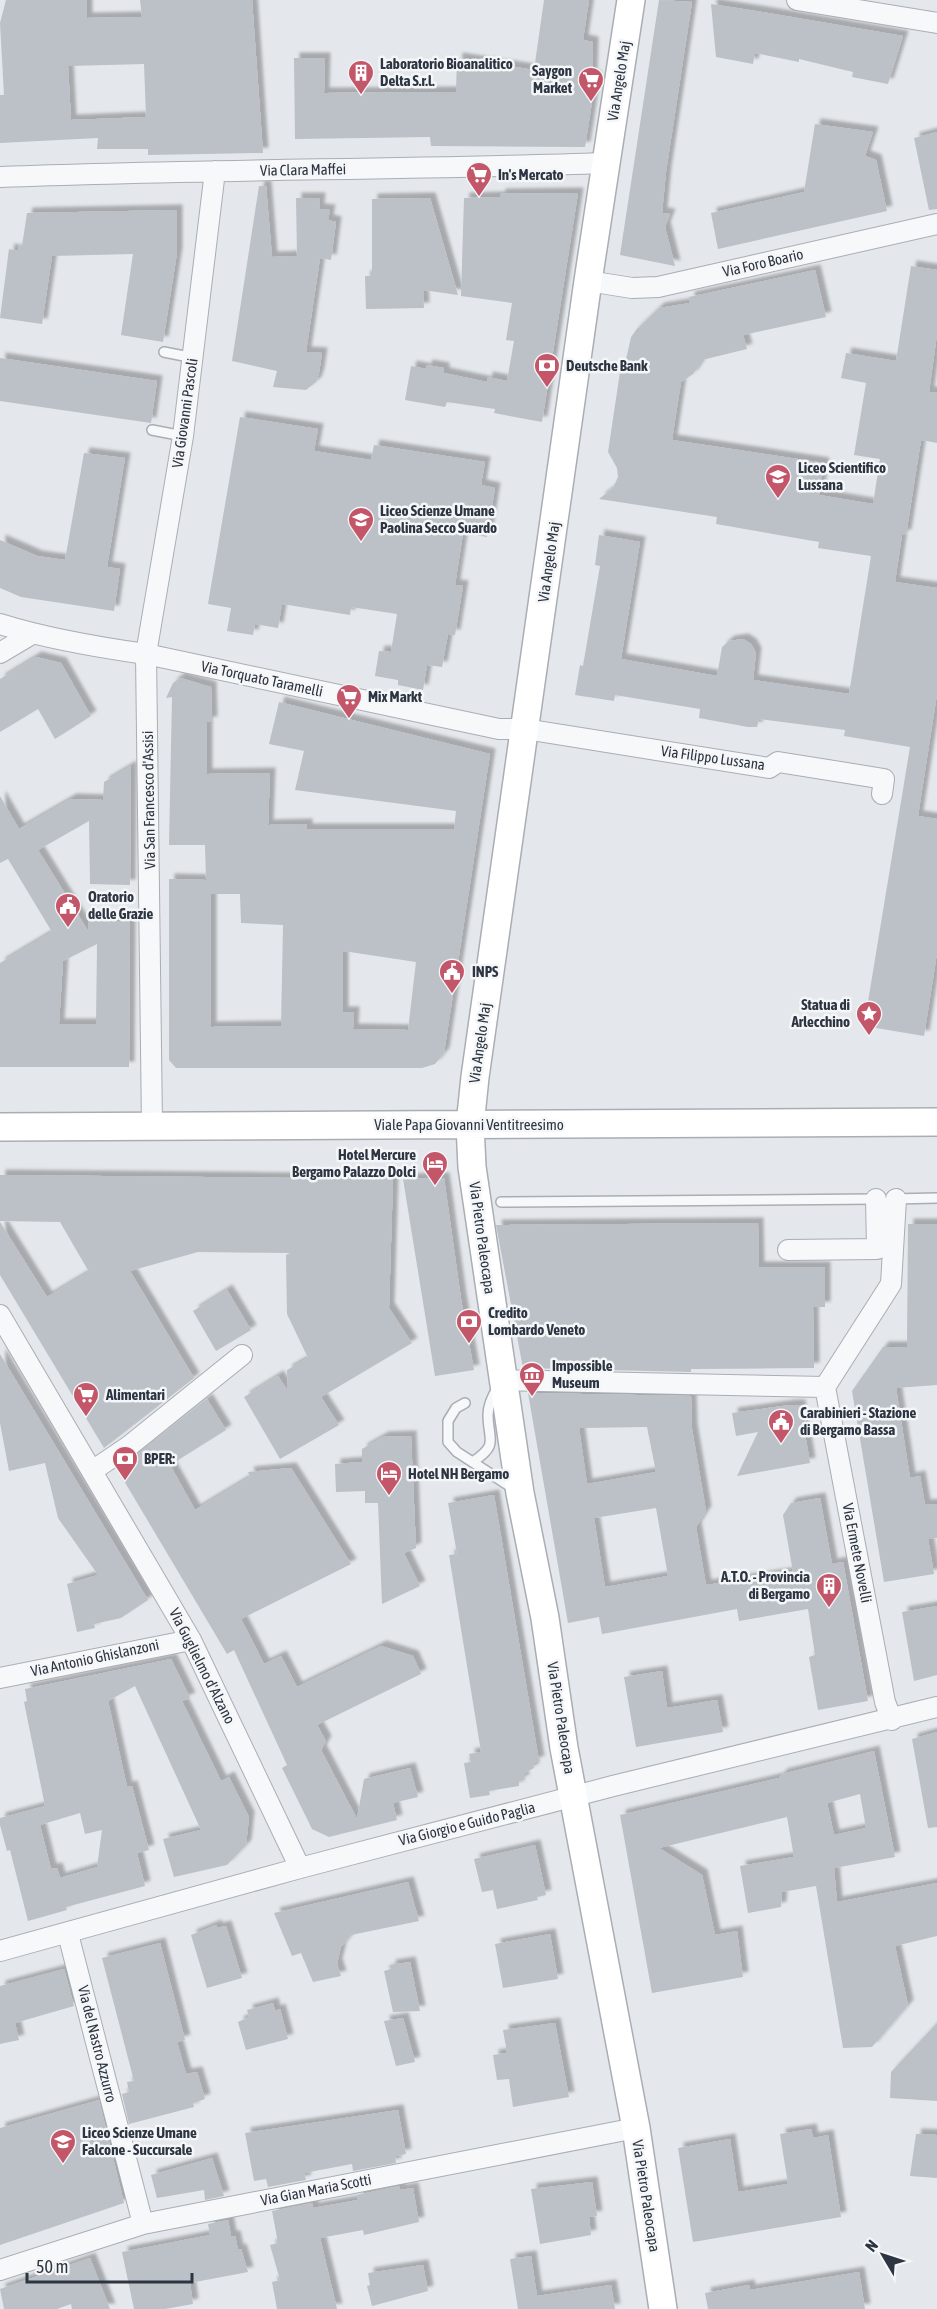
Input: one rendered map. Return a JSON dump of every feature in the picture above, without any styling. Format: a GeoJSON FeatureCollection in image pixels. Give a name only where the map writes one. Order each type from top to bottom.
{"type":"FeatureCollection","features":[{"type":"Feature","properties":{"kind":"main road","name":"Via Angelo Maj"},"geometry":{"type":"LineString","coordinates":[[470,1125],[474,1077],[588,280],[631,0]]}},
{"type":"Feature","properties":{"kind":"main road","name":"Viale Papa Giovanni Ventitreesimo"},"geometry":{"type":"LineString","coordinates":[[0,1127],[937,1122]]}},
{"type":"Feature","properties":{"kind":"main road","name":"Via Pietro Paleocapa"},"geometry":{"type":"LineString","coordinates":[[470,1125],[472,1167],[520,1493],[545,1618],[574,1797],[636,2128],[663,2309]]}},
{"type":"Feature","properties":{"kind":"street"},"geometry":{"type":"LineString","coordinates":[[797,0],[937,23]]}},
{"type":"Feature","properties":{"kind":"street","name":"Via Clara Maffei"},"geometry":{"type":"LineString","coordinates":[[0,177],[179,170],[606,163]]}},
{"type":"Feature","properties":{"kind":"street","name":"Via Giovanni Pascoli"},"geometry":{"type":"LineString","coordinates":[[146,654],[183,436],[215,171]]}},
{"type":"Feature","properties":{"kind":"street","name":"Via Foro Boario"},"geometry":{"type":"LineString","coordinates":[[588,280],[633,288],[658,287],[937,224]]}},
{"type":"Feature","properties":{"kind":"street","name":"Via Torquato Taramelli"},"geometry":{"type":"LineString","coordinates":[[0,624],[32,634],[146,654],[499,729],[525,729]]}},
{"type":"Feature","properties":{"kind":"street"},"geometry":{"type":"LineString","coordinates":[[0,653],[32,634]]}},
{"type":"Feature","properties":{"kind":"street","name":"Via San Francesco d'Assisi"},"geometry":{"type":"LineString","coordinates":[[146,654],[152,1126]]}},
{"type":"Feature","properties":{"kind":"street","name":"Via Filippo Lussana"},"geometry":{"type":"LineString","coordinates":[[525,729],[769,768],[778,762],[884,779],[882,794]]}},
{"type":"Feature","properties":{"kind":"street"},"geometry":{"type":"LineString","coordinates":[[788,1250],[877,1249],[876,1198]]}},
{"type":"Feature","properties":{"kind":"street"},"geometry":{"type":"LineString","coordinates":[[502,1380],[825,1387],[891,1284],[896,1198]]}},
{"type":"Feature","properties":{"kind":"street","name":"Via Guglielmo d'Alzano"},"geometry":{"type":"LineString","coordinates":[[0,1315],[191,1640],[300,1868]]}},
{"type":"Feature","properties":{"kind":"street"},"geometry":{"type":"LineString","coordinates":[[92,1471],[138,1440],[242,1355]]}},
{"type":"Feature","properties":{"kind":"street","name":"Via Ermete Novelli"},"geometry":{"type":"LineString","coordinates":[[825,1387],[885,1702],[892,1720]]}},
{"type":"Feature","properties":{"kind":"street","name":"Via Antonio Ghislanzoni"},"geometry":{"type":"LineString","coordinates":[[0,1678],[191,1640]]}},
{"type":"Feature","properties":{"kind":"street","name":"Via Giorgio e Guido Paglia"},"geometry":{"type":"LineString","coordinates":[[0,1951],[300,1868],[937,1707]]}},
{"type":"Feature","properties":{"kind":"street","name":"Via del Nastro Azzurro"},"geometry":{"type":"LineString","coordinates":[[68,1934],[143,2224]]}},
{"type":"Feature","properties":{"kind":"street","name":"Via Gian Maria Scotti"},"geometry":{"type":"LineString","coordinates":[[0,2270],[143,2224],[636,2128]]}},
{"type":"Feature","properties":{"kind":"lane"},"geometry":{"type":"LineString","coordinates":[[164,352],[194,358]]}},
{"type":"Feature","properties":{"kind":"lane"},"geometry":{"type":"LineString","coordinates":[[152,430],[183,436]]}},
{"type":"Feature","properties":{"kind":"lane"},"geometry":{"type":"LineString","coordinates":[[501,1202],[937,1198]]}},
{"type":"Feature","properties":{"kind":"lane"},"geometry":{"type":"LineString","coordinates":[[474,1461],[486,1453],[491,1445],[488,1414],[491,1398],[502,1380]]}},
{"type":"Feature","properties":{"kind":"lane"},"geometry":{"type":"LineString","coordinates":[[465,1402],[460,1404],[452,1414],[446,1435],[452,1447],[520,1493]]}},
{"type":"Feature","properties":{"kind":"building"},"geometry":{"type":"Polygon","coordinates":[[[6,0],[87,0],[87,18],[142,17],[140,0],[252,0],[263,153],[148,155],[148,149],[97,149],[98,138],[0,143],[0,95],[4,95],[0,23],[6,0]],[[144,64],[68,66],[71,120],[146,117],[144,64]]]}},
{"type":"Feature","properties":{"kind":"building"},"geometry":{"type":"Polygon","coordinates":[[[544,0],[589,0],[583,40],[593,42],[592,76],[596,76],[585,147],[431,146],[430,137],[295,139],[294,58],[325,58],[324,93],[456,92],[457,58],[534,70],[544,0]]]}},
{"type":"Feature","properties":{"kind":"building"},"geometry":{"type":"Polygon","coordinates":[[[659,0],[692,2],[666,172],[662,213],[670,214],[665,227],[675,266],[620,255],[659,0]]]}},
{"type":"Feature","properties":{"kind":"building"},"geometry":{"type":"Polygon","coordinates":[[[711,4],[903,36],[888,84],[852,77],[853,72],[799,59],[799,62],[755,53],[753,64],[716,57],[711,4]]]}},
{"type":"Feature","properties":{"kind":"building"},"geometry":{"type":"Polygon","coordinates":[[[815,124],[873,132],[865,156],[876,160],[887,211],[718,249],[711,213],[804,192],[815,124]]]}},
{"type":"Feature","properties":{"kind":"building"},"geometry":{"type":"Polygon","coordinates":[[[937,132],[937,209],[929,210],[914,138],[937,132]]]}},
{"type":"Feature","properties":{"kind":"building"},"geometry":{"type":"Polygon","coordinates":[[[259,186],[266,186],[272,257],[297,256],[296,198],[320,198],[319,209],[330,210],[328,220],[336,222],[331,260],[320,258],[306,352],[322,353],[319,373],[316,382],[306,390],[273,387],[277,371],[232,361],[259,186]]]}},
{"type":"Feature","properties":{"kind":"building"},"geometry":{"type":"Polygon","coordinates":[[[578,193],[542,422],[494,413],[495,409],[447,402],[445,407],[405,400],[411,366],[426,369],[427,365],[444,368],[444,373],[487,382],[487,377],[507,381],[514,341],[506,340],[512,303],[461,296],[464,198],[500,197],[500,194],[578,193]]]}},
{"type":"Feature","properties":{"kind":"building"},"geometry":{"type":"Polygon","coordinates":[[[430,198],[458,295],[423,290],[424,308],[366,309],[365,276],[372,276],[372,199],[430,198]]]}},
{"type":"Feature","properties":{"kind":"building"},"geometry":{"type":"Polygon","coordinates":[[[177,210],[177,253],[163,342],[121,335],[133,254],[52,256],[42,324],[0,318],[9,249],[18,251],[19,245],[22,246],[27,213],[177,210]]]}},
{"type":"Feature","properties":{"kind":"building"},"geometry":{"type":"Polygon","coordinates":[[[911,266],[937,270],[937,334],[929,392],[937,393],[937,443],[921,440],[906,535],[902,535],[895,582],[937,588],[937,694],[918,816],[937,819],[937,953],[924,1036],[864,1026],[910,747],[844,736],[845,730],[759,719],[757,727],[748,727],[699,718],[700,709],[615,695],[614,701],[575,695],[580,665],[583,666],[600,566],[595,565],[599,535],[640,542],[621,659],[717,676],[722,647],[729,641],[743,639],[751,644],[756,653],[753,680],[849,694],[871,556],[818,548],[819,542],[716,524],[717,517],[599,499],[613,488],[618,477],[617,468],[608,452],[620,372],[623,373],[631,337],[637,329],[659,308],[690,303],[689,297],[815,270],[826,317],[743,335],[747,349],[702,360],[693,374],[681,382],[672,440],[824,463],[819,495],[873,504],[880,459],[854,455],[866,383],[841,378],[846,353],[896,361],[911,266]]]}},
{"type":"Feature","properties":{"kind":"building"},"geometry":{"type":"Polygon","coordinates":[[[0,358],[157,381],[151,423],[0,401],[0,358]]]}},
{"type":"Feature","properties":{"kind":"building"},"geometry":{"type":"Polygon","coordinates":[[[240,417],[318,429],[314,451],[371,460],[374,445],[485,462],[481,485],[495,488],[487,537],[463,533],[455,585],[463,586],[455,635],[448,634],[442,667],[427,665],[423,690],[398,685],[398,680],[375,676],[379,651],[391,652],[397,614],[351,607],[350,615],[282,604],[278,628],[255,624],[253,635],[227,631],[231,608],[208,604],[240,417]]]}},
{"type":"Feature","properties":{"kind":"building"},"geometry":{"type":"Polygon","coordinates":[[[84,453],[125,458],[107,567],[120,569],[114,611],[21,597],[0,588],[0,540],[37,556],[65,560],[84,453]]]}},
{"type":"Feature","properties":{"kind":"building"},"geometry":{"type":"Polygon","coordinates":[[[36,657],[61,663],[91,716],[55,739],[38,709],[0,732],[0,679],[36,657]]]}},
{"type":"Feature","properties":{"kind":"building"},"geometry":{"type":"Polygon","coordinates":[[[180,678],[211,687],[212,722],[207,722],[207,774],[270,773],[268,825],[307,824],[307,829],[454,829],[456,811],[295,790],[304,751],[269,744],[279,702],[490,754],[444,1053],[435,1064],[422,1068],[176,1068],[169,1060],[169,879],[206,880],[205,845],[169,845],[172,697],[166,698],[173,683],[180,678]],[[211,894],[211,1027],[281,1026],[283,925],[241,923],[240,894],[211,894]],[[343,951],[343,1012],[354,1012],[353,1029],[408,1030],[416,962],[343,951]]]}},
{"type":"Feature","properties":{"kind":"building"},"geometry":{"type":"Polygon","coordinates":[[[131,766],[130,885],[90,884],[89,821],[38,850],[88,931],[89,921],[130,922],[129,1067],[0,1067],[0,963],[52,932],[8,859],[0,863],[0,796],[19,829],[71,799],[103,800],[104,782],[131,766]],[[97,944],[63,961],[59,1024],[96,1024],[97,944]]]}},
{"type":"Feature","properties":{"kind":"building"},"geometry":{"type":"Polygon","coordinates":[[[0,1175],[393,1179],[389,1308],[412,1343],[321,1397],[339,1425],[280,1459],[244,1397],[278,1376],[288,1391],[287,1370],[308,1358],[287,1314],[286,1255],[290,1253],[198,1252],[130,1271],[194,1378],[104,1448],[0,1275],[0,1222],[47,1297],[89,1272],[60,1222],[0,1221],[0,1175]]]}},
{"type":"Feature","properties":{"kind":"building"},"geometry":{"type":"Polygon","coordinates":[[[444,1178],[461,1299],[474,1370],[435,1376],[403,1179],[444,1178]]]}},
{"type":"Feature","properties":{"kind":"building"},"geometry":{"type":"Polygon","coordinates":[[[758,1223],[759,1267],[825,1267],[825,1307],[813,1307],[814,1368],[691,1369],[691,1372],[523,1368],[496,1225],[758,1223]]]}},
{"type":"Feature","properties":{"kind":"building"},"geometry":{"type":"Polygon","coordinates":[[[908,1224],[937,1224],[937,1385],[896,1388],[910,1478],[920,1476],[925,1505],[937,1504],[937,1538],[928,1539],[934,1574],[884,1582],[852,1391],[883,1347],[907,1347],[908,1224]]]}},
{"type":"Feature","properties":{"kind":"building"},"geometry":{"type":"Polygon","coordinates":[[[227,1290],[251,1330],[216,1351],[193,1311],[227,1290]]]}},
{"type":"Feature","properties":{"kind":"building"},"geometry":{"type":"Polygon","coordinates":[[[0,1354],[148,1600],[121,1618],[94,1624],[95,1628],[77,1632],[67,1584],[98,1575],[58,1518],[45,1463],[9,1471],[0,1423],[0,1354]]]}},
{"type":"Feature","properties":{"kind":"building"},"geometry":{"type":"Polygon","coordinates":[[[528,1393],[691,1396],[692,1429],[706,1511],[696,1527],[706,1585],[793,1572],[783,1515],[791,1503],[820,1498],[832,1564],[843,1562],[868,1701],[818,1710],[809,1657],[815,1655],[808,1609],[739,1621],[737,1609],[602,1634],[599,1617],[568,1623],[528,1393]],[[647,1427],[579,1428],[587,1484],[656,1472],[647,1427]],[[656,1508],[594,1518],[605,1587],[668,1576],[656,1508]]]}},
{"type":"Feature","properties":{"kind":"building"},"geometry":{"type":"Polygon","coordinates":[[[207,1399],[226,1430],[170,1465],[195,1510],[250,1477],[248,1472],[291,1468],[351,1564],[241,1619],[264,1664],[281,1656],[297,1687],[381,1646],[413,1656],[421,1674],[317,1725],[326,1741],[321,1750],[357,1819],[364,1779],[410,1768],[418,1797],[393,1803],[397,1820],[329,1837],[312,1829],[282,1768],[287,1765],[234,1650],[227,1654],[117,1469],[207,1399]]]}},
{"type":"Feature","properties":{"kind":"building","name":"Carabinieri - Stazione di Bergamo Bassa"},"geometry":{"type":"Polygon","coordinates":[[[800,1405],[810,1463],[737,1476],[758,1432],[736,1436],[732,1413],[800,1405]]]}},
{"type":"Feature","properties":{"kind":"building","name":"Hotel NH Bergamo"},"geometry":{"type":"Polygon","coordinates":[[[411,1436],[416,1548],[404,1553],[420,1586],[382,1604],[378,1503],[365,1503],[365,1491],[336,1492],[335,1464],[362,1462],[362,1449],[383,1437],[411,1436]]]}},
{"type":"Feature","properties":{"kind":"building"},"geometry":{"type":"Polygon","coordinates":[[[494,1495],[539,1761],[533,1763],[534,1768],[523,1774],[524,1780],[519,1781],[519,1786],[489,1791],[490,1795],[470,1798],[464,1763],[471,1762],[469,1754],[481,1752],[449,1555],[457,1554],[448,1503],[494,1495]]]}},
{"type":"Feature","properties":{"kind":"building"},"geometry":{"type":"Polygon","coordinates":[[[937,1606],[937,1675],[914,1681],[902,1612],[937,1606]]]}},
{"type":"Feature","properties":{"kind":"building"},"geometry":{"type":"Polygon","coordinates":[[[171,1659],[190,1698],[182,1701],[221,1781],[229,1777],[249,1817],[246,1845],[227,1865],[174,1877],[163,1839],[201,1830],[135,1686],[108,1701],[127,1787],[132,1786],[149,1850],[137,1853],[145,1886],[66,1907],[67,1910],[28,1921],[10,1850],[7,1851],[0,1825],[0,1818],[45,1806],[24,1702],[27,1701],[25,1689],[171,1659]],[[80,1813],[40,1825],[51,1869],[57,1868],[60,1878],[97,1867],[102,1830],[85,1834],[80,1813]]]}},
{"type":"Feature","properties":{"kind":"building"},"geometry":{"type":"Polygon","coordinates":[[[662,1671],[667,1708],[717,1700],[723,1732],[636,1747],[624,1677],[662,1671]]]}},
{"type":"Feature","properties":{"kind":"building"},"geometry":{"type":"Polygon","coordinates":[[[937,1732],[937,1827],[928,1828],[912,1739],[937,1732]]]}},
{"type":"Feature","properties":{"kind":"building"},"geometry":{"type":"Polygon","coordinates":[[[874,1751],[895,1857],[834,1868],[837,1902],[937,1883],[937,1936],[895,1946],[908,2005],[872,2047],[843,2048],[816,1886],[782,1892],[781,1907],[748,1913],[740,1866],[794,1857],[787,1817],[659,1848],[702,1875],[715,1935],[737,1931],[743,1977],[652,1993],[620,1815],[779,1778],[782,1774],[874,1751]],[[860,1794],[827,1803],[834,1835],[866,1828],[860,1794]]]}},
{"type":"Feature","properties":{"kind":"building"},"geometry":{"type":"Polygon","coordinates":[[[535,1845],[546,1895],[537,1897],[538,1900],[497,1909],[493,1890],[482,1892],[474,1859],[535,1845]]]}},
{"type":"Feature","properties":{"kind":"building"},"geometry":{"type":"Polygon","coordinates":[[[408,1882],[419,1921],[351,1935],[341,1947],[337,1964],[341,1976],[313,1982],[301,1953],[292,1956],[274,1913],[408,1882]]]}},
{"type":"Feature","properties":{"kind":"building"},"geometry":{"type":"Polygon","coordinates":[[[216,1925],[217,1928],[226,1926],[242,1978],[207,1988],[191,1935],[216,1925]]]}},
{"type":"Feature","properties":{"kind":"building"},"geometry":{"type":"Polygon","coordinates":[[[550,1934],[558,1979],[503,1988],[495,1944],[550,1934]]]}},
{"type":"Feature","properties":{"kind":"building"},"geometry":{"type":"Polygon","coordinates":[[[160,1943],[185,2040],[177,2042],[186,2074],[197,2072],[205,2099],[193,2103],[194,2107],[129,2124],[122,2094],[129,2092],[127,2082],[134,2081],[102,1958],[160,1943]]]}},
{"type":"Feature","properties":{"kind":"building"},"geometry":{"type":"Polygon","coordinates":[[[410,1962],[420,2011],[393,2012],[384,1971],[391,1969],[390,1965],[410,1962]]]}},
{"type":"Feature","properties":{"kind":"building"},"geometry":{"type":"Polygon","coordinates":[[[64,1969],[74,2006],[15,2023],[19,2040],[0,2044],[0,1986],[64,1969]]]}},
{"type":"Feature","properties":{"kind":"building"},"geometry":{"type":"Polygon","coordinates":[[[273,2003],[275,2011],[280,2009],[288,2039],[246,2050],[238,2022],[249,2017],[247,2010],[273,2003]]]}},
{"type":"Feature","properties":{"kind":"building"},"geometry":{"type":"Polygon","coordinates":[[[403,2018],[415,2062],[396,2066],[384,2021],[403,2018]]]}},
{"type":"Feature","properties":{"kind":"building"},"geometry":{"type":"Polygon","coordinates":[[[555,2023],[569,2097],[513,2107],[509,2079],[497,2080],[493,2055],[507,2053],[503,2030],[555,2023]]]}},
{"type":"Feature","properties":{"kind":"building"},"geometry":{"type":"Polygon","coordinates":[[[937,2023],[937,2101],[890,2098],[891,2072],[937,2023]]]}},
{"type":"Feature","properties":{"kind":"building","name":"Liceo Scienze Umane Falcone - Succursale"},"geometry":{"type":"Polygon","coordinates":[[[99,2100],[124,2203],[0,2245],[0,2128],[99,2100]]]}},
{"type":"Feature","properties":{"kind":"building"},"geometry":{"type":"Polygon","coordinates":[[[398,2110],[406,2154],[395,2156],[396,2163],[353,2171],[352,2164],[304,2173],[306,2180],[268,2187],[266,2179],[254,2181],[245,2133],[398,2110]]]}},
{"type":"Feature","properties":{"kind":"building"},"geometry":{"type":"Polygon","coordinates":[[[811,2129],[813,2138],[828,2135],[841,2217],[693,2242],[678,2148],[730,2139],[738,2192],[788,2184],[780,2134],[811,2129]]]}},
{"type":"Feature","properties":{"kind":"building"},"geometry":{"type":"Polygon","coordinates":[[[916,2134],[937,2135],[937,2178],[910,2176],[916,2134]]]}},
{"type":"Feature","properties":{"kind":"building"},"geometry":{"type":"Polygon","coordinates":[[[212,2158],[224,2196],[205,2200],[204,2190],[157,2198],[151,2175],[212,2158]]]}},
{"type":"Feature","properties":{"kind":"building"},"geometry":{"type":"Polygon","coordinates":[[[592,2182],[597,2216],[589,2217],[591,2235],[540,2244],[531,2189],[592,2182]]]}},
{"type":"Feature","properties":{"kind":"building"},"geometry":{"type":"Polygon","coordinates":[[[399,2186],[400,2190],[413,2188],[419,2222],[364,2235],[363,2230],[320,2238],[337,2309],[277,2309],[272,2282],[280,2280],[270,2245],[278,2243],[272,2211],[312,2203],[313,2208],[358,2200],[357,2195],[399,2186]]]}},
{"type":"Feature","properties":{"kind":"building"},"geometry":{"type":"Polygon","coordinates":[[[228,2220],[231,2236],[235,2236],[238,2250],[241,2249],[248,2272],[190,2283],[193,2304],[165,2309],[134,2309],[122,2252],[210,2235],[208,2224],[228,2220]]]}},
{"type":"Feature","properties":{"kind":"building"},"geometry":{"type":"Polygon","coordinates":[[[531,2256],[537,2296],[611,2285],[615,2309],[518,2309],[510,2259],[531,2256]]]}},
{"type":"Feature","properties":{"kind":"building"},"geometry":{"type":"Polygon","coordinates":[[[90,2258],[110,2309],[72,2309],[71,2304],[57,2309],[4,2309],[0,2289],[90,2258]]]}},
{"type":"Feature","properties":{"kind":"building"},"geometry":{"type":"Polygon","coordinates":[[[423,2265],[428,2291],[372,2306],[367,2286],[370,2285],[368,2273],[423,2265]]]}},
{"type":"Feature","properties":{"kind":"building"},"geometry":{"type":"Polygon","coordinates":[[[859,2272],[865,2309],[708,2309],[705,2293],[749,2285],[750,2290],[859,2272]]]}},
{"type":"Feature","properties":{"kind":"place","name":"Laboratorio Bioanalitico Delta S.r.l."},"geometry":{"type":"Point","coordinates":[361,96]}},
{"type":"Feature","properties":{"kind":"place","name":"Saygon Market"},"geometry":{"type":"Point","coordinates":[591,103]}},
{"type":"Feature","properties":{"kind":"place","name":"In's Mercato"},"geometry":{"type":"Point","coordinates":[479,198]}},
{"type":"Feature","properties":{"kind":"place","name":"Deutsche Bank"},"geometry":{"type":"Point","coordinates":[547,389]}},
{"type":"Feature","properties":{"kind":"place","name":"Liceo Scientifico Lussana"},"geometry":{"type":"Point","coordinates":[778,500]}},
{"type":"Feature","properties":{"kind":"place","name":"Liceo Scienze Umane Paolina Secco Suardo"},"geometry":{"type":"Point","coordinates":[361,543]}},
{"type":"Feature","properties":{"kind":"place","name":"Mix Markt"},"geometry":{"type":"Point","coordinates":[349,720]}},
{"type":"Feature","properties":{"kind":"place","name":"Oratorio delle Grazie"},"geometry":{"type":"Point","coordinates":[68,929]}},
{"type":"Feature","properties":{"kind":"place","name":"INPS"},"geometry":{"type":"Point","coordinates":[452,995]}},
{"type":"Feature","properties":{"kind":"place","name":"Statua di Arlecchino"},"geometry":{"type":"Point","coordinates":[869,1037]}},
{"type":"Feature","properties":{"kind":"place","name":"Hotel Mercure Bergamo Palazzo Dolci"},"geometry":{"type":"Point","coordinates":[435,1187]}},
{"type":"Feature","properties":{"kind":"place","name":"Credito Lombardo Veneto"},"geometry":{"type":"Point","coordinates":[469,1345]}},
{"type":"Feature","properties":{"kind":"place","name":"Impossible Museum"},"geometry":{"type":"Point","coordinates":[532,1398]}},
{"type":"Feature","properties":{"kind":"place","name":"Alimentari"},"geometry":{"type":"Point","coordinates":[86,1418]}},
{"type":"Feature","properties":{"kind":"place","name":"Carabinieri - Stazione di Bergamo Bassa"},"geometry":{"type":"Point","coordinates":[781,1445]}},
{"type":"Feature","properties":{"kind":"place","name":"BPER:"},"geometry":{"type":"Point","coordinates":[125,1482]}},
{"type":"Feature","properties":{"kind":"place","name":"Hotel NH Bergamo"},"geometry":{"type":"Point","coordinates":[389,1497]}},
{"type":"Feature","properties":{"kind":"place","name":"A.T.O. - Provincia di Bergamo"},"geometry":{"type":"Point","coordinates":[829,1609]}},
{"type":"Feature","properties":{"kind":"place","name":"Liceo Scienze Umane Falcone - Succursale"},"geometry":{"type":"Point","coordinates":[63,2165]}}]}
